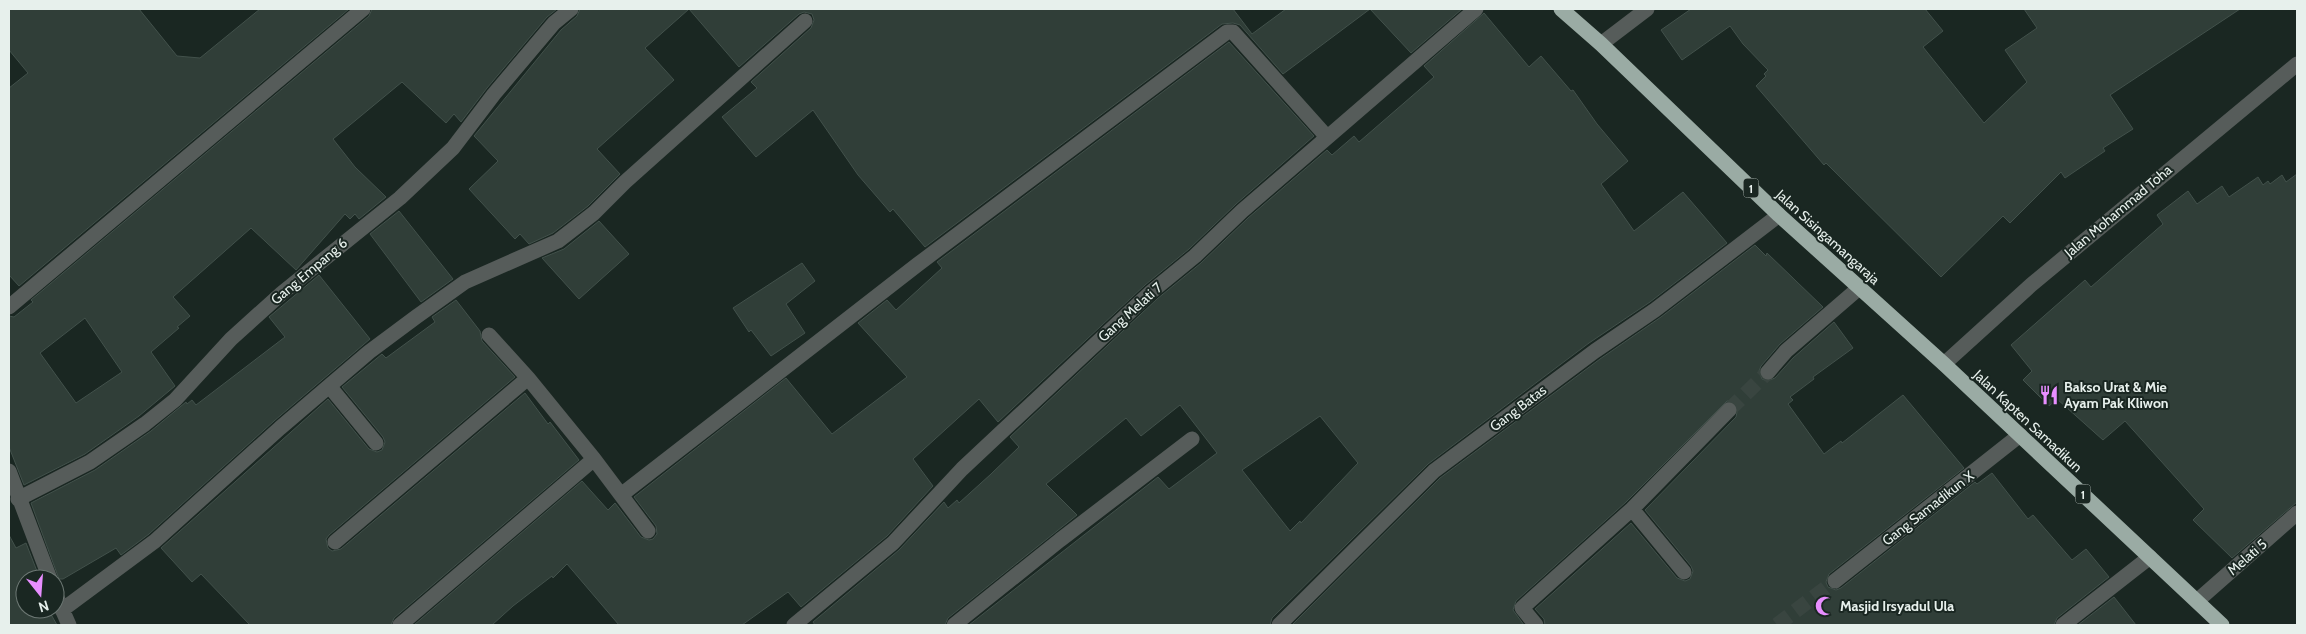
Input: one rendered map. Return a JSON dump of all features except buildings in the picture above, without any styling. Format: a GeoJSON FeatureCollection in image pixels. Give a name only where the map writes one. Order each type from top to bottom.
{"type":"FeatureCollection","features":[{"type":"Feature","properties":{"kind":"highway","name":"Jalan Sisingamangaraja"},"geometry":{"type":"LineString","coordinates":[[1561,9],[1601,44],[1779,215],[1944,364]]}},
{"type":"Feature","properties":{"kind":"highway","name":"Jalan Kapten Samadikun"},"geometry":{"type":"LineString","coordinates":[[1944,364],[2222,625]]}},
{"type":"Feature","properties":{"kind":"street"},"geometry":{"type":"LineString","coordinates":[[9,307],[363,9]]}},
{"type":"Feature","properties":{"kind":"street","name":"Gang Empang 6"},"geometry":{"type":"LineString","coordinates":[[14,493],[90,462],[145,424],[175,400],[231,338],[282,292],[400,198],[453,148],[518,65],[554,23],[571,9]]}},
{"type":"Feature","properties":{"kind":"street","name":"Gang Melati 7"},"geometry":{"type":"LineString","coordinates":[[794,625],[893,544],[962,469],[1115,326],[1327,137],[1476,9]]}},
{"type":"Feature","properties":{"kind":"street"},"geometry":{"type":"LineString","coordinates":[[1601,44],[1647,9]]}},
{"type":"Feature","properties":{"kind":"street"},"geometry":{"type":"LineString","coordinates":[[65,608],[155,540],[280,428],[370,352],[465,282],[558,241],[594,213],[632,175],[805,22]]}},
{"type":"Feature","properties":{"kind":"street"},"geometry":{"type":"LineString","coordinates":[[621,495],[917,265],[1227,32],[1233,32],[1327,137]]}},
{"type":"Feature","properties":{"kind":"street","name":"Jalan Mohammad Toha"},"geometry":{"type":"LineString","coordinates":[[1944,364],[2038,279],[2297,64]]}},
{"type":"Feature","properties":{"kind":"street","name":"Gang Batas"},"geometry":{"type":"LineString","coordinates":[[1280,625],[1342,560],[1434,471],[1595,351],[1655,310],[1779,215]]}},
{"type":"Feature","properties":{"kind":"street"},"geometry":{"type":"LineString","coordinates":[[1768,372],[1786,351],[1859,288]]}},
{"type":"Feature","properties":{"kind":"street"},"geometry":{"type":"LineString","coordinates":[[489,335],[528,378],[594,459],[648,531]]}},
{"type":"Feature","properties":{"kind":"street"},"geometry":{"type":"LineString","coordinates":[[335,542],[528,378]]}},
{"type":"Feature","properties":{"kind":"street"},"geometry":{"type":"LineString","coordinates":[[330,387],[376,443]]}},
{"type":"Feature","properties":{"kind":"street"},"geometry":{"type":"LineString","coordinates":[[1536,625],[1522,608],[1632,508],[1729,410]]}},
{"type":"Feature","properties":{"kind":"street","name":"Gang Samadikun X"},"geometry":{"type":"LineString","coordinates":[[1835,581],[2020,435]]}},
{"type":"Feature","properties":{"kind":"street"},"geometry":{"type":"LineString","coordinates":[[960,623],[1192,439]]}},
{"type":"Feature","properties":{"kind":"street"},"geometry":{"type":"LineString","coordinates":[[400,625],[594,459]]}},
{"type":"Feature","properties":{"kind":"street"},"geometry":{"type":"LineString","coordinates":[[9,471],[14,493],[46,569]]}},
{"type":"Feature","properties":{"kind":"street"},"geometry":{"type":"LineString","coordinates":[[1632,508],[1684,572]]}},
{"type":"Feature","properties":{"kind":"street","name":"Melati 5"},"geometry":{"type":"LineString","coordinates":[[2197,601],[2297,513]]}},
{"type":"Feature","properties":{"kind":"street"},"geometry":{"type":"LineString","coordinates":[[2063,625],[2150,558]]}},
{"type":"Feature","properties":{"kind":"tunnel"},"geometry":{"type":"LineString","coordinates":[[1729,410],[1768,372]]}},
{"type":"Feature","properties":{"kind":"tunnel"},"geometry":{"type":"LineString","coordinates":[[1777,625],[1835,581]]}},
{"type":"Feature","properties":{"kind":"place","name":"Bakso Urat & Mie Ayam Pak Kliwon"},"geometry":{"type":"Point","coordinates":[2049,395]}},
{"type":"Feature","properties":{"kind":"place","name":"Masjid Irsyadul Ula"},"geometry":{"type":"Point","coordinates":[1825,606]}}]}
